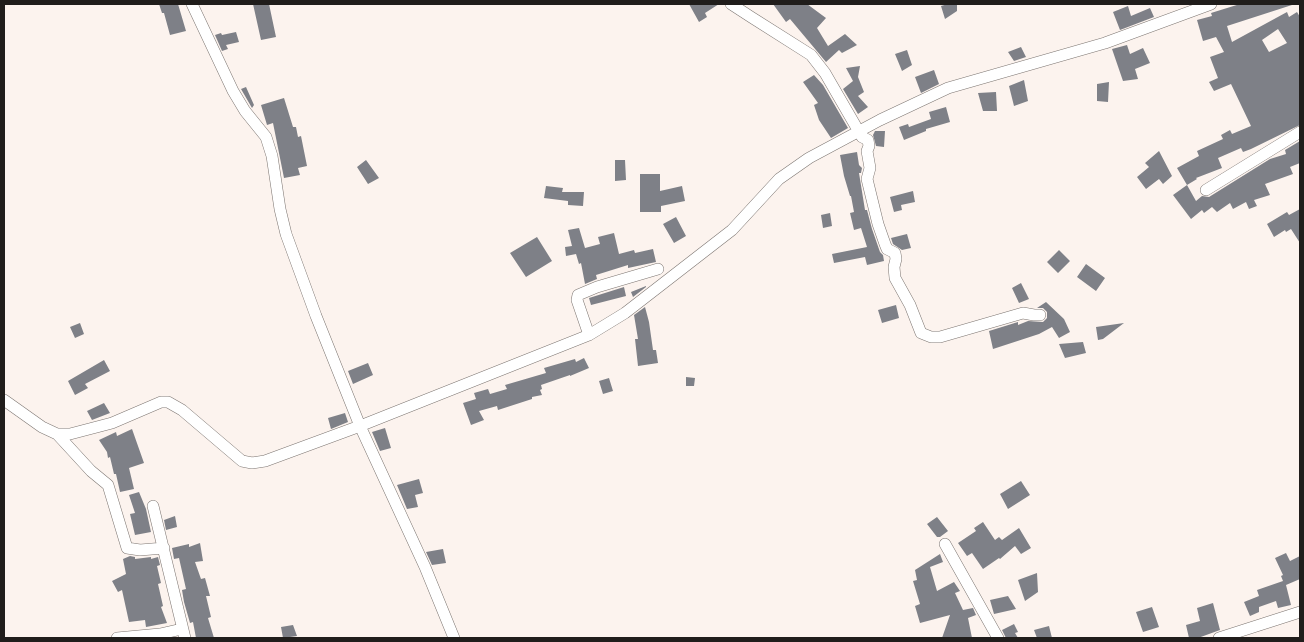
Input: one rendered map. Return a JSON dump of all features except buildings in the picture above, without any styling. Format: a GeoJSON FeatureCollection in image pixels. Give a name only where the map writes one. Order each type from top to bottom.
{"type":"FeatureCollection","features":[{"type":"Feature","properties":{"kind":"street"},"geometry":{"type":"LineString","coordinates":[[192,4],[233,91],[266,136],[272,156],[286,234],[316,316],[360,426],[425,567],[454,638]]}},
{"type":"Feature","properties":{"kind":"street"},"geometry":{"type":"LineString","coordinates":[[732,4],[811,55],[825,73],[862,137],[868,140],[867,151],[870,168],[867,179],[878,224],[887,249],[895,253],[895,278],[910,305],[921,333],[931,337],[940,337],[1023,313],[1040,315]]}},
{"type":"Feature","properties":{"kind":"street"},"geometry":{"type":"LineString","coordinates":[[57,434],[70,434],[112,423],[161,402],[168,402],[182,410],[242,461],[252,463],[264,461],[360,426],[589,335],[626,313],[732,230],[779,180],[808,158],[880,120],[948,88],[1105,42],[1211,4]]}},
{"type":"Feature","properties":{"kind":"street"},"geometry":{"type":"LineString","coordinates":[[1206,190],[1300,132]]}},
{"type":"Feature","properties":{"kind":"street"},"geometry":{"type":"LineString","coordinates":[[589,335],[577,300],[578,296],[597,287],[658,268]]}},
{"type":"Feature","properties":{"kind":"street"},"geometry":{"type":"LineString","coordinates":[[4,400],[42,427],[57,434],[91,471],[108,485],[127,548],[140,550],[164,548]]}},
{"type":"Feature","properties":{"kind":"street"},"geometry":{"type":"LineString","coordinates":[[117,638],[184,634],[153,506]]}},
{"type":"Feature","properties":{"kind":"street"},"geometry":{"type":"LineString","coordinates":[[945,544],[998,638]]}},
{"type":"Feature","properties":{"kind":"street"},"geometry":{"type":"LineString","coordinates":[[1219,638],[1300,612]]}}]}
